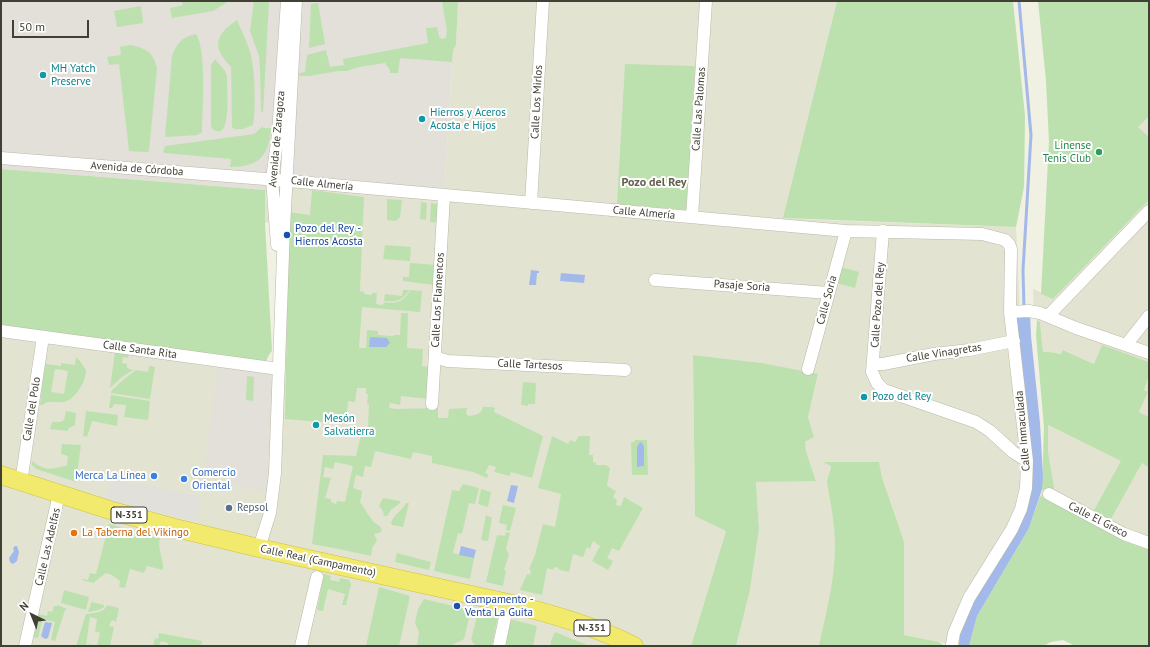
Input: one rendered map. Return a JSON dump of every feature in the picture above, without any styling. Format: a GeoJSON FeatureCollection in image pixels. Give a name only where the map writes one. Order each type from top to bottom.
{"type":"FeatureCollection","features":[{"type":"Feature","properties":{"kind":"highway","name":"Calle Real (Campamento)"},"geometry":{"type":"LineString","coordinates":[[1,475],[116,512],[175,528],[508,603],[571,620],[634,646]]}},
{"type":"Feature","properties":{"kind":"street","name":"Avenida de Zaragoza"},"geometry":{"type":"LineString","coordinates":[[281,300],[280,180],[278,140],[287,1]]}},
{"type":"Feature","properties":{"kind":"street","name":"Avenida de Zaragoza"},"geometry":{"type":"LineString","coordinates":[[259,548],[270,514],[274,479],[284,228],[281,216],[280,180],[296,1]]}},
{"type":"Feature","properties":{"kind":"street","name":"Calle Los Mirlos"},"geometry":{"type":"LineString","coordinates":[[531,203],[543,1]]}},
{"type":"Feature","properties":{"kind":"street","name":"Calle Las Palomas"},"geometry":{"type":"LineString","coordinates":[[692,217],[706,1]]}},
{"type":"Feature","properties":{"kind":"street","name":"Avenida de Córdoba"},"geometry":{"type":"LineString","coordinates":[[1,158],[280,180]]}},
{"type":"Feature","properties":{"kind":"street","name":"Calle Almería"},"geometry":{"type":"LineString","coordinates":[[280,180],[444,196],[846,231],[982,234],[1005,240],[1012,249]]}},
{"type":"Feature","properties":{"kind":"street","name":"Calle Los Flamencos"},"geometry":{"type":"LineString","coordinates":[[432,404],[444,196]]}},
{"type":"Feature","properties":{"kind":"street"},"geometry":{"type":"LineString","coordinates":[[1048,316],[1149,211]]}},
{"type":"Feature","properties":{"kind":"street","name":"Calle Soria"},"geometry":{"type":"LineString","coordinates":[[808,369],[846,231]]}},
{"type":"Feature","properties":{"kind":"street","name":"Calle Pozo del Rey"},"geometry":{"type":"LineString","coordinates":[[883,231],[872,372],[877,384],[884,390],[976,422],[990,431],[1013,452],[1027,461]]}},
{"type":"Feature","properties":{"kind":"street","name":"Calle Inmaculada"},"geometry":{"type":"LineString","coordinates":[[952,644],[954,633],[968,598],[1012,529],[1021,509],[1026,488],[1027,461],[1012,312],[1012,249]]}},
{"type":"Feature","properties":{"kind":"street","name":"Pasaje Soria"},"geometry":{"type":"LineString","coordinates":[[655,280],[829,293]]}},
{"type":"Feature","properties":{"kind":"street"},"geometry":{"type":"LineString","coordinates":[[1012,312],[1029,311],[1048,316],[1059,322],[1149,353]]}},
{"type":"Feature","properties":{"kind":"street"},"geometry":{"type":"LineString","coordinates":[[1126,345],[1149,316]]}},
{"type":"Feature","properties":{"kind":"street","name":"Calle Santa Rita"},"geometry":{"type":"LineString","coordinates":[[1,331],[279,368]]}},
{"type":"Feature","properties":{"kind":"street","name":"Calle del Polo"},"geometry":{"type":"LineString","coordinates":[[21,482],[43,336]]}},
{"type":"Feature","properties":{"kind":"street","name":"Calle Vinagretas"},"geometry":{"type":"LineString","coordinates":[[873,364],[883,364],[922,356],[969,350],[1014,341]]}},
{"type":"Feature","properties":{"kind":"street","name":"Calle Tartesos"},"geometry":{"type":"LineString","coordinates":[[435,356],[448,361],[625,370]]}},
{"type":"Feature","properties":{"kind":"street","name":"Calle Las Adelfas"},"geometry":{"type":"LineString","coordinates":[[25,646],[60,494]]}},
{"type":"Feature","properties":{"kind":"street","name":"Calle El Greco"},"geometry":{"type":"LineString","coordinates":[[1049,494],[1124,534],[1149,543]]}},
{"type":"Feature","properties":{"kind":"street"},"geometry":{"type":"LineString","coordinates":[[301,646],[317,577]]}},
{"type":"Feature","properties":{"kind":"street"},"geometry":{"type":"LineString","coordinates":[[499,646],[508,603]]}},
{"type":"Feature","properties":{"kind":"shaded area"},"geometry":{"type":"Polygon","coordinates":[[[1,1],[458,1],[456,45],[453,50],[452,62],[444,196],[295,182],[286,198],[273,198],[272,191],[265,190],[1,169],[1,1]]]}},
{"type":"Feature","properties":{"kind":"shaded area"},"geometry":{"type":"Polygon","coordinates":[[[458,1],[837,1],[784,218],[1016,227],[1020,314],[1035,467],[961,626],[958,646],[904,635],[856,646],[736,646],[750,590],[759,529],[756,482],[816,480],[806,451],[805,442],[813,437],[808,417],[818,375],[762,363],[693,355],[695,515],[726,531],[691,646],[1,646],[1,331],[156,358],[218,367],[279,373],[281,300],[275,221],[265,223],[265,190],[272,191],[273,198],[285,198],[287,183],[444,195],[452,62],[453,50],[456,45],[458,1]]]}},
{"type":"Feature","properties":{"kind":"shaded area"},"geometry":{"type":"Polygon","coordinates":[[[1149,72],[1149,137],[1138,127],[1149,72]]]}},
{"type":"Feature","properties":{"kind":"shaded area"},"geometry":{"type":"Polygon","coordinates":[[[1149,200],[1149,362],[1102,346],[1094,364],[1064,350],[1061,354],[1043,352],[1040,322],[1034,318],[1033,289],[1053,298],[1149,200]]]}},
{"type":"Feature","properties":{"kind":"shaded area"},"geometry":{"type":"Polygon","coordinates":[[[218,367],[273,373],[266,492],[225,483],[226,472],[223,471],[223,473],[204,469],[218,367]]]}},
{"type":"Feature","properties":{"kind":"shaded area"},"geometry":{"type":"Polygon","coordinates":[[[1149,376],[1149,417],[1139,412],[1148,392],[1144,390],[1149,376]]]}},
{"type":"Feature","properties":{"kind":"shaded area"},"geometry":{"type":"Polygon","coordinates":[[[1048,425],[1122,461],[1093,512],[1110,521],[1142,463],[1149,468],[1149,547],[1040,496],[1042,489],[1046,491],[1048,425]]]}},
{"type":"Feature","properties":{"kind":"shaded area"},"geometry":{"type":"Polygon","coordinates":[[[111,479],[138,486],[139,484],[202,497],[197,521],[105,500],[111,479]]]}},
{"type":"Feature","properties":{"kind":"green space"},"geometry":{"type":"Polygon","coordinates":[[[182,1],[229,1],[213,11],[172,18],[170,8],[183,5],[182,1]]]}},
{"type":"Feature","properties":{"kind":"green space"},"geometry":{"type":"Polygon","coordinates":[[[254,1],[269,1],[263,113],[261,111],[259,56],[250,31],[254,1]]]}},
{"type":"Feature","properties":{"kind":"green space"},"geometry":{"type":"Polygon","coordinates":[[[442,1],[458,1],[456,45],[453,50],[452,62],[400,58],[398,73],[390,73],[390,70],[385,63],[359,67],[347,71],[299,76],[300,73],[305,72],[307,55],[326,50],[330,67],[344,65],[343,59],[428,43],[426,28],[437,27],[439,37],[442,39],[446,38],[447,31],[442,1]]]}},
{"type":"Feature","properties":{"kind":"green space"},"geometry":{"type":"Polygon","coordinates":[[[837,1],[1013,1],[1025,116],[1024,187],[1016,227],[783,218],[837,1]]]}},
{"type":"Feature","properties":{"kind":"green space","name":"Linense Tenis Club"},"geometry":{"type":"Polygon","coordinates":[[[1038,1],[1149,1],[1149,116],[1138,127],[1149,137],[1149,200],[1053,299],[1041,294],[1049,142],[1046,81],[1038,1]]]}},
{"type":"Feature","properties":{"kind":"green space"},"geometry":{"type":"Polygon","coordinates":[[[318,3],[325,44],[309,48],[311,4],[318,3]]]}},
{"type":"Feature","properties":{"kind":"green space"},"geometry":{"type":"Polygon","coordinates":[[[141,6],[143,23],[117,27],[114,11],[141,6]]]}},
{"type":"Feature","properties":{"kind":"green space"},"geometry":{"type":"Polygon","coordinates":[[[237,20],[250,52],[254,78],[253,125],[243,129],[235,129],[232,127],[231,67],[218,48],[218,42],[224,31],[237,20]]]}},
{"type":"Feature","properties":{"kind":"green space"},"geometry":{"type":"Polygon","coordinates":[[[196,34],[202,53],[203,67],[202,132],[197,135],[165,137],[172,56],[181,41],[196,34]]]}},
{"type":"Feature","properties":{"kind":"green space"},"geometry":{"type":"Polygon","coordinates":[[[131,45],[148,52],[154,58],[157,68],[149,151],[147,152],[129,151],[119,64],[109,65],[107,57],[121,55],[120,47],[131,45]]]}},
{"type":"Feature","properties":{"kind":"green space"},"geometry":{"type":"Polygon","coordinates":[[[215,59],[225,71],[227,76],[228,104],[226,120],[225,126],[219,131],[213,130],[211,126],[211,65],[215,59]]]}},
{"type":"Feature","properties":{"kind":"green space"},"geometry":{"type":"Polygon","coordinates":[[[625,64],[695,66],[687,210],[617,204],[625,64]]]}},
{"type":"Feature","properties":{"kind":"green space"},"geometry":{"type":"Polygon","coordinates":[[[263,126],[263,128],[271,128],[268,146],[261,158],[248,165],[230,167],[231,159],[163,152],[165,146],[254,134],[263,126]]]}},
{"type":"Feature","properties":{"kind":"green space"},"geometry":{"type":"Polygon","coordinates":[[[1,169],[265,190],[265,223],[272,351],[266,361],[267,373],[156,358],[157,352],[1,331],[1,169]]]}},
{"type":"Feature","properties":{"kind":"green space"},"geometry":{"type":"Polygon","coordinates":[[[312,190],[364,197],[360,291],[364,292],[364,294],[372,295],[372,293],[377,293],[376,304],[382,305],[385,302],[393,303],[400,301],[406,297],[411,290],[422,291],[420,312],[362,307],[359,348],[366,348],[367,330],[378,331],[378,335],[400,335],[401,313],[408,313],[407,348],[423,349],[422,366],[430,367],[428,399],[401,396],[400,405],[390,403],[389,408],[438,408],[438,418],[448,418],[449,409],[467,408],[466,414],[469,416],[476,415],[482,410],[483,407],[492,407],[495,408],[494,412],[543,436],[532,478],[511,472],[510,476],[494,472],[496,467],[489,465],[485,473],[488,474],[487,478],[473,472],[432,463],[432,456],[413,452],[411,459],[375,451],[371,467],[365,466],[363,477],[356,475],[353,488],[362,491],[360,503],[372,520],[380,526],[382,530],[380,533],[374,534],[377,540],[372,548],[371,556],[312,544],[323,455],[356,456],[363,427],[368,427],[369,404],[367,404],[368,394],[366,394],[366,388],[357,388],[355,402],[348,401],[346,424],[285,419],[289,212],[310,215],[312,190]],[[335,462],[333,469],[325,467],[323,477],[331,478],[325,498],[331,499],[331,502],[336,504],[337,501],[345,502],[353,466],[335,462]]]}},
{"type":"Feature","properties":{"kind":"green space"},"geometry":{"type":"Polygon","coordinates":[[[387,199],[402,200],[400,217],[397,220],[387,220],[387,199]]]}},
{"type":"Feature","properties":{"kind":"green space"},"geometry":{"type":"Polygon","coordinates":[[[421,202],[427,203],[426,220],[420,219],[421,202]]]}},
{"type":"Feature","properties":{"kind":"green space"},"geometry":{"type":"Polygon","coordinates":[[[431,203],[439,204],[439,223],[430,222],[431,203]]]}},
{"type":"Feature","properties":{"kind":"green space"},"geometry":{"type":"Polygon","coordinates":[[[385,245],[411,247],[410,261],[383,259],[385,245]]]}},
{"type":"Feature","properties":{"kind":"green space"},"geometry":{"type":"Polygon","coordinates":[[[410,263],[436,265],[434,285],[403,281],[403,277],[409,277],[410,263]]]}},
{"type":"Feature","properties":{"kind":"green space"},"geometry":{"type":"Polygon","coordinates":[[[840,267],[859,272],[855,288],[836,283],[840,267]]]}},
{"type":"Feature","properties":{"kind":"green space"},"geometry":{"type":"Polygon","coordinates":[[[403,290],[410,290],[399,300],[384,301],[385,294],[402,296],[403,290]]]}},
{"type":"Feature","properties":{"kind":"green space"},"geometry":{"type":"Polygon","coordinates":[[[1037,320],[1040,322],[1043,352],[1061,354],[1063,350],[1094,364],[1102,345],[1149,362],[1149,376],[1144,390],[1148,392],[1139,412],[1149,417],[1149,468],[1142,463],[1110,521],[1093,512],[1121,461],[1048,425],[1048,452],[1054,488],[1049,494],[1042,489],[1044,427],[1036,335],[1037,320]]]}},
{"type":"Feature","properties":{"kind":"green space"},"geometry":{"type":"Polygon","coordinates":[[[115,352],[129,353],[128,358],[123,357],[122,363],[127,364],[127,368],[133,370],[122,377],[110,388],[115,352]]]}},
{"type":"Feature","properties":{"kind":"green space"},"geometry":{"type":"Polygon","coordinates":[[[693,355],[762,363],[818,374],[808,417],[814,437],[805,442],[806,451],[816,481],[756,482],[759,529],[750,590],[736,646],[691,646],[726,531],[695,516],[693,355]]]}},
{"type":"Feature","properties":{"kind":"green space"},"geometry":{"type":"Polygon","coordinates":[[[76,357],[86,370],[86,374],[80,389],[64,402],[48,402],[40,405],[45,364],[61,366],[61,363],[75,365],[76,357]],[[55,369],[51,392],[64,394],[68,371],[55,369]]]}},
{"type":"Feature","properties":{"kind":"green space"},"geometry":{"type":"Polygon","coordinates":[[[149,366],[155,367],[150,399],[111,393],[112,390],[136,370],[148,372],[149,366]]]}},
{"type":"Feature","properties":{"kind":"green space"},"geometry":{"type":"Polygon","coordinates":[[[247,376],[254,377],[253,401],[246,400],[247,376]]]}},
{"type":"Feature","properties":{"kind":"green space"},"geometry":{"type":"Polygon","coordinates":[[[523,382],[536,383],[535,404],[528,404],[528,406],[521,405],[523,382]]]}},
{"type":"Feature","properties":{"kind":"green space"},"geometry":{"type":"Polygon","coordinates":[[[111,395],[150,401],[148,420],[124,417],[126,405],[114,404],[112,408],[109,408],[111,395]]]}},
{"type":"Feature","properties":{"kind":"green space"},"geometry":{"type":"Polygon","coordinates":[[[66,411],[76,413],[75,425],[67,431],[50,429],[52,422],[60,422],[64,420],[66,411]]]}},
{"type":"Feature","properties":{"kind":"green space"},"geometry":{"type":"Polygon","coordinates":[[[86,411],[118,415],[117,426],[92,421],[87,437],[83,436],[86,411]]]}},
{"type":"Feature","properties":{"kind":"green space"},"geometry":{"type":"Polygon","coordinates":[[[552,436],[568,444],[570,440],[575,442],[579,436],[590,436],[589,455],[593,455],[593,462],[596,463],[596,465],[606,465],[610,468],[607,486],[616,491],[613,497],[617,500],[616,505],[621,506],[624,497],[643,508],[619,551],[612,548],[607,558],[613,561],[608,570],[592,561],[600,546],[593,541],[590,549],[587,547],[583,557],[573,554],[569,572],[560,570],[557,567],[553,570],[547,568],[542,595],[520,590],[527,574],[530,575],[531,571],[529,569],[535,555],[543,524],[555,527],[561,494],[538,488],[552,436]]]}},
{"type":"Feature","properties":{"kind":"green space"},"geometry":{"type":"Polygon","coordinates":[[[635,440],[647,440],[648,475],[632,475],[631,442],[634,442],[635,440]]]}},
{"type":"Feature","properties":{"kind":"green space"},"geometry":{"type":"Polygon","coordinates":[[[62,444],[81,445],[76,482],[36,469],[32,465],[32,461],[41,467],[48,469],[66,466],[68,456],[61,454],[62,444]]]}},
{"type":"Feature","properties":{"kind":"green space"},"geometry":{"type":"Polygon","coordinates":[[[823,462],[879,462],[882,478],[904,542],[904,635],[939,642],[944,646],[819,646],[832,584],[835,559],[834,522],[827,483],[831,466],[823,462]]]}},
{"type":"Feature","properties":{"kind":"green space"},"geometry":{"type":"Polygon","coordinates":[[[463,484],[479,488],[475,504],[469,503],[462,534],[458,533],[453,553],[474,558],[470,579],[434,571],[452,490],[459,491],[463,484]]]}},
{"type":"Feature","properties":{"kind":"green space"},"geometry":{"type":"Polygon","coordinates":[[[481,489],[491,492],[488,507],[478,504],[481,489]]]}},
{"type":"Feature","properties":{"kind":"green space"},"geometry":{"type":"Polygon","coordinates":[[[1040,496],[1149,547],[1149,646],[1075,646],[1063,640],[1051,642],[1043,646],[969,646],[977,616],[1029,528],[1040,496]]]}},
{"type":"Feature","properties":{"kind":"green space"},"geometry":{"type":"Polygon","coordinates":[[[383,498],[400,501],[400,503],[391,510],[387,516],[384,516],[383,511],[379,506],[383,498]]]}},
{"type":"Feature","properties":{"kind":"green space"},"geometry":{"type":"Polygon","coordinates":[[[406,503],[409,503],[403,527],[392,525],[391,523],[394,518],[406,503]]]}},
{"type":"Feature","properties":{"kind":"green space"},"geometry":{"type":"Polygon","coordinates":[[[503,505],[516,508],[510,531],[506,530],[507,525],[499,523],[503,505]]]}},
{"type":"Feature","properties":{"kind":"green space"},"geometry":{"type":"Polygon","coordinates":[[[486,515],[492,518],[488,541],[481,540],[486,515]]]}},
{"type":"Feature","properties":{"kind":"green space"},"geometry":{"type":"Polygon","coordinates":[[[109,524],[160,538],[159,546],[163,562],[163,570],[147,566],[144,573],[130,569],[125,588],[119,587],[120,581],[112,575],[106,573],[93,583],[82,580],[88,580],[90,573],[96,574],[109,524]]]}},
{"type":"Feature","properties":{"kind":"green space"},"geometry":{"type":"Polygon","coordinates":[[[506,532],[510,533],[506,549],[509,555],[504,569],[506,571],[503,586],[486,582],[497,535],[505,536],[506,532]]]}},
{"type":"Feature","properties":{"kind":"green space"},"geometry":{"type":"Polygon","coordinates":[[[397,553],[431,562],[429,570],[395,562],[397,553]]]}},
{"type":"Feature","properties":{"kind":"green space"},"geometry":{"type":"Polygon","coordinates":[[[324,574],[331,576],[330,580],[339,582],[340,578],[349,580],[351,584],[346,605],[342,605],[345,594],[328,589],[323,611],[317,610],[324,574]]]}},
{"type":"Feature","properties":{"kind":"green space"},"geometry":{"type":"Polygon","coordinates":[[[379,587],[410,596],[399,646],[366,646],[379,587]]]}},
{"type":"Feature","properties":{"kind":"green space"},"geometry":{"type":"Polygon","coordinates":[[[64,590],[89,597],[86,610],[61,603],[64,590]]]}},
{"type":"Feature","properties":{"kind":"green space"},"geometry":{"type":"Polygon","coordinates":[[[93,598],[92,602],[104,605],[104,607],[99,610],[88,612],[93,598]]]}},
{"type":"Feature","properties":{"kind":"green space"},"geometry":{"type":"Polygon","coordinates":[[[424,599],[471,610],[464,639],[450,646],[417,646],[419,632],[415,623],[418,609],[424,599]]]}},
{"type":"Feature","properties":{"kind":"green space"},"geometry":{"type":"Polygon","coordinates":[[[58,605],[67,609],[65,610],[55,641],[51,640],[55,622],[42,619],[38,638],[33,637],[38,614],[47,616],[48,611],[52,612],[54,606],[58,605]]]}},
{"type":"Feature","properties":{"kind":"green space"},"geometry":{"type":"Polygon","coordinates":[[[107,605],[119,608],[116,622],[112,620],[109,626],[114,627],[110,646],[97,646],[100,633],[95,631],[97,619],[90,617],[86,646],[76,646],[86,614],[104,610],[107,605]]]}},
{"type":"Feature","properties":{"kind":"green space"},"geometry":{"type":"Polygon","coordinates":[[[478,612],[498,616],[492,646],[476,646],[471,640],[478,612]]]}},
{"type":"Feature","properties":{"kind":"green space"},"geometry":{"type":"Polygon","coordinates":[[[510,619],[537,626],[533,646],[513,646],[505,644],[510,619]]]}},
{"type":"Feature","properties":{"kind":"green space"},"geometry":{"type":"Polygon","coordinates":[[[555,632],[589,646],[551,646],[551,641],[555,632]]]}},
{"type":"Feature","properties":{"kind":"green space"},"geometry":{"type":"Polygon","coordinates":[[[159,633],[202,641],[201,646],[168,646],[168,643],[161,641],[159,646],[153,646],[155,638],[158,639],[159,633]]]}},
{"type":"Feature","properties":{"kind":"water"},"geometry":{"type":"Polygon","coordinates":[[[531,270],[539,271],[539,273],[537,273],[536,285],[529,285],[531,270]]]}},
{"type":"Feature","properties":{"kind":"water"},"geometry":{"type":"Polygon","coordinates":[[[561,273],[585,275],[584,283],[560,281],[561,273]]]}},
{"type":"Feature","properties":{"kind":"water"},"geometry":{"type":"Polygon","coordinates":[[[1030,313],[1040,423],[1043,477],[1042,489],[1029,528],[977,616],[969,646],[959,646],[960,626],[1030,489],[1014,315],[1030,313]]]}},
{"type":"Feature","properties":{"kind":"water"},"geometry":{"type":"Polygon","coordinates":[[[370,337],[387,338],[390,343],[386,347],[369,347],[370,337]]]}},
{"type":"Feature","properties":{"kind":"water"},"geometry":{"type":"Polygon","coordinates":[[[640,442],[644,446],[644,466],[637,467],[637,447],[640,442]]]}},
{"type":"Feature","properties":{"kind":"water"},"geometry":{"type":"Polygon","coordinates":[[[511,485],[518,486],[514,503],[507,501],[511,485]]]}},
{"type":"Feature","properties":{"kind":"water"},"geometry":{"type":"Polygon","coordinates":[[[17,546],[19,552],[17,561],[13,564],[10,562],[9,558],[14,551],[13,548],[17,546]]]}},
{"type":"Feature","properties":{"kind":"water"},"geometry":{"type":"Polygon","coordinates":[[[461,546],[476,550],[474,558],[459,555],[461,546]]]}},
{"type":"Feature","properties":{"kind":"water"},"geometry":{"type":"Polygon","coordinates":[[[45,622],[52,623],[48,638],[45,639],[41,636],[45,622]]]}},
{"type":"Feature","properties":{"kind":"waterway"},"geometry":{"type":"LineString","coordinates":[[1019,1],[1031,135],[1023,270],[1024,308]]}},
{"type":"Feature","properties":{"kind":"place","name":"MH Yatch Preserve"},"geometry":{"type":"Point","coordinates":[43,75]}},
{"type":"Feature","properties":{"kind":"place","name":"Hierros y Aceros Acosta e Hijos"},"geometry":{"type":"Point","coordinates":[422,119]}},
{"type":"Feature","properties":{"kind":"place","name":"Linense Tenis Club"},"geometry":{"type":"Point","coordinates":[1099,152]}},
{"type":"Feature","properties":{"kind":"place","name":"Pozo del Rey - Hierros Acosta"},"geometry":{"type":"Point","coordinates":[287,235]}},
{"type":"Feature","properties":{"kind":"place","name":"Pozo del Rey"},"geometry":{"type":"Point","coordinates":[864,397]}},
{"type":"Feature","properties":{"kind":"place","name":"Mesón Salvatierra"},"geometry":{"type":"Point","coordinates":[316,425]}},
{"type":"Feature","properties":{"kind":"place","name":"Merca La Línea"},"geometry":{"type":"Point","coordinates":[154,476]}},
{"type":"Feature","properties":{"kind":"place","name":"Comercio Oriental"},"geometry":{"type":"Point","coordinates":[184,479]}},
{"type":"Feature","properties":{"kind":"place","name":"Repsol"},"geometry":{"type":"Point","coordinates":[229,508]}},
{"type":"Feature","properties":{"kind":"place","name":"La Taberna del Vikingo"},"geometry":{"type":"Point","coordinates":[74,533]}},
{"type":"Feature","properties":{"kind":"place","name":"Campamento - Venta La Guita"},"geometry":{"type":"Point","coordinates":[457,606]}},
{"type":"Feature","properties":{"kind":"district","name":"Pozo del Rey"},"geometry":{"type":"Point","coordinates":[654,183]}}]}
